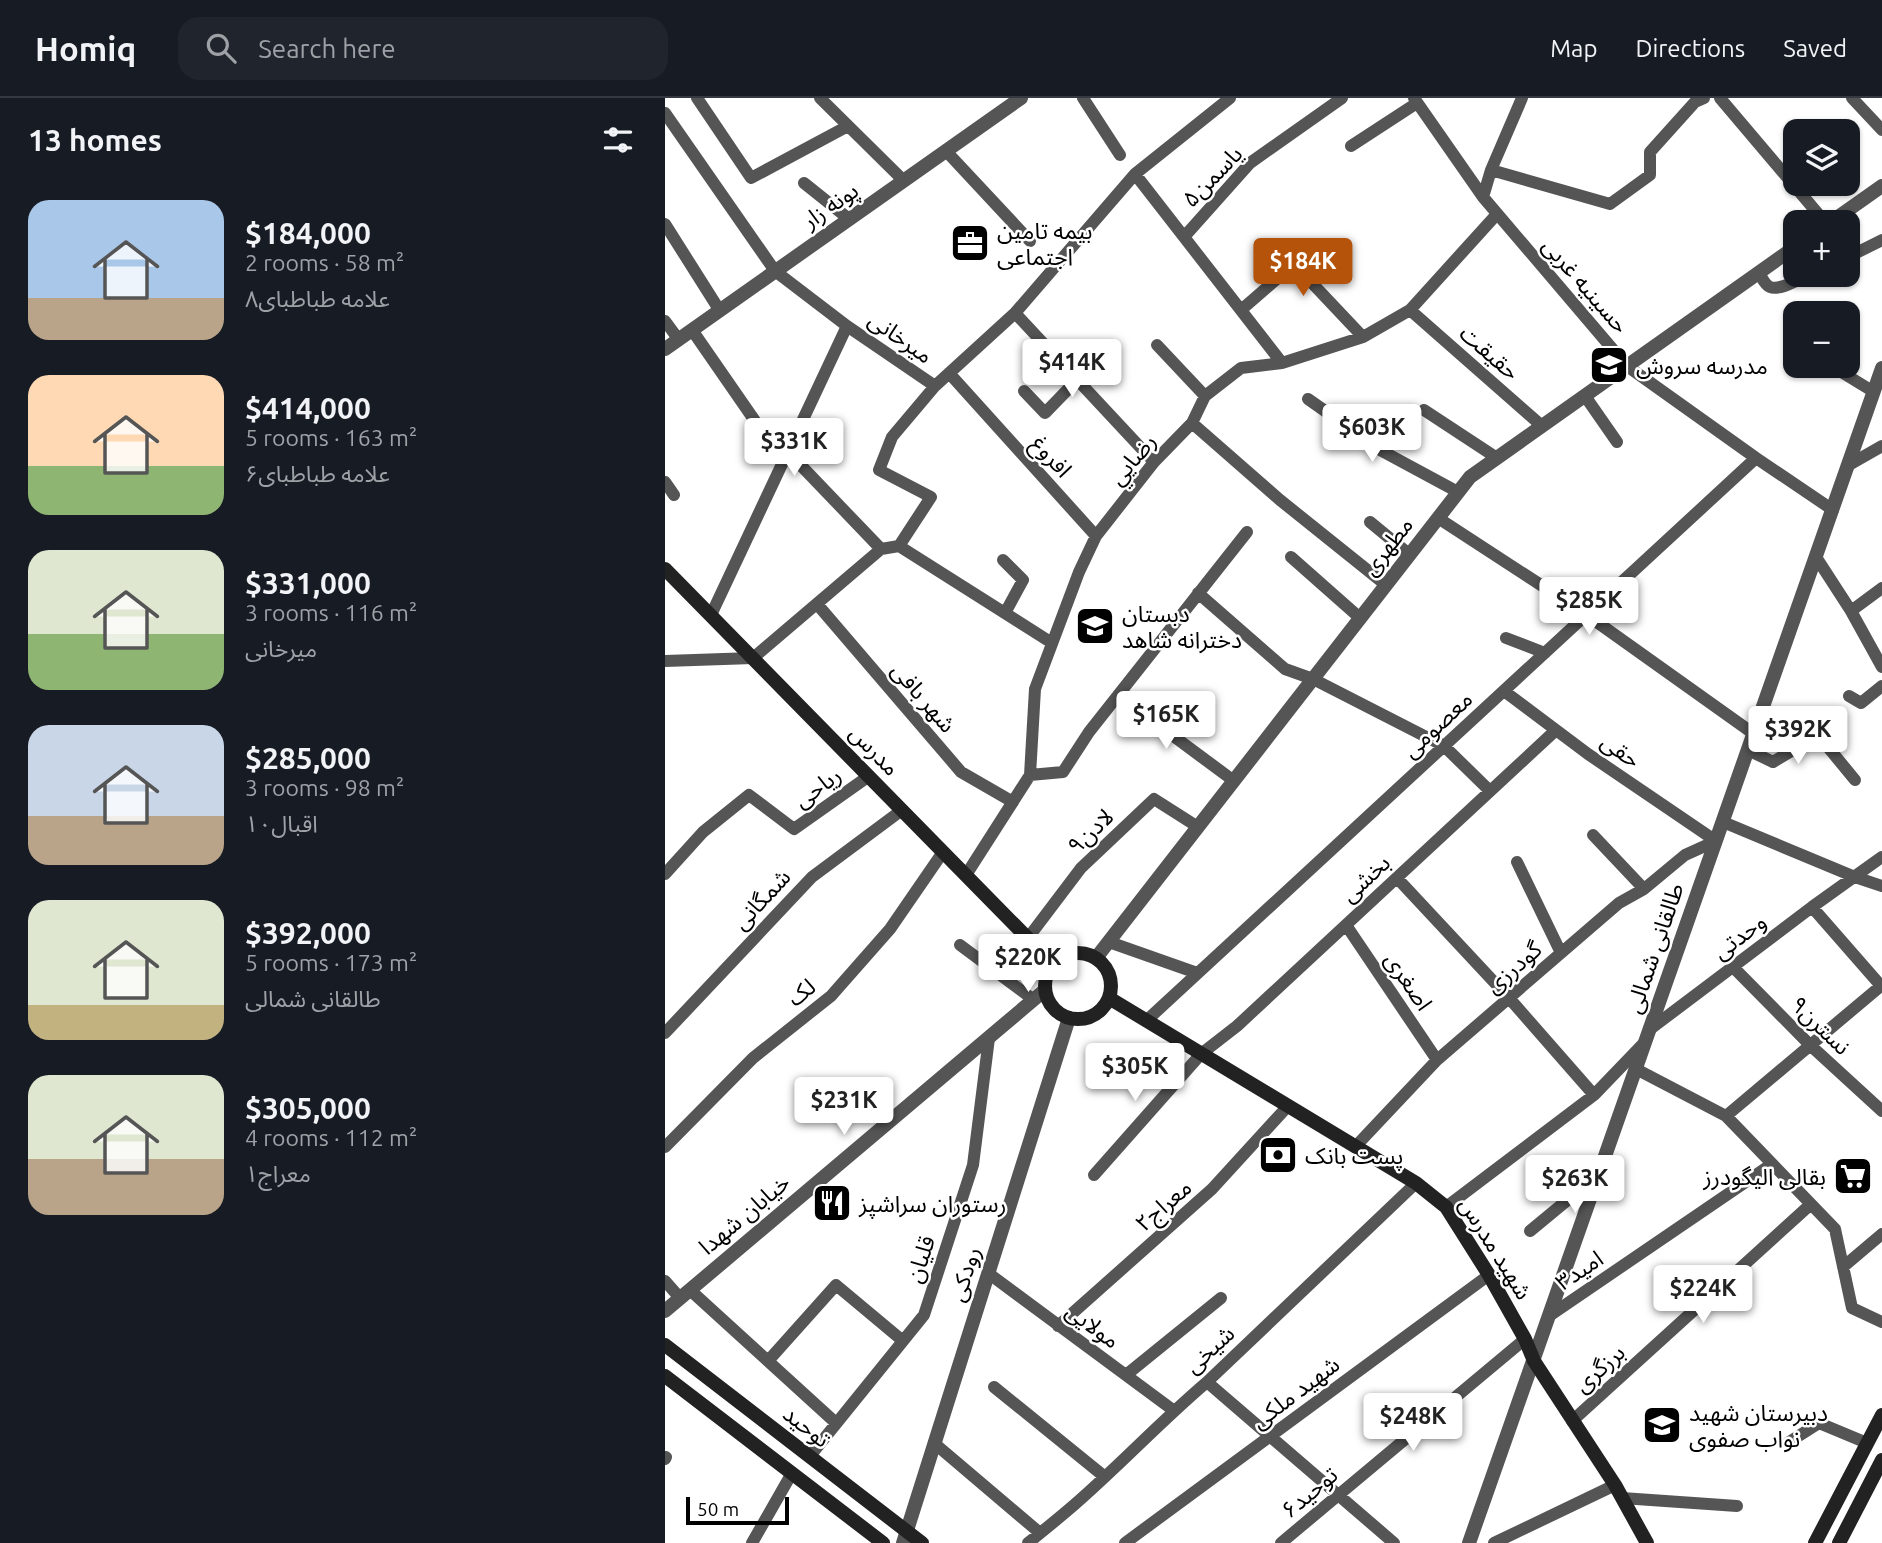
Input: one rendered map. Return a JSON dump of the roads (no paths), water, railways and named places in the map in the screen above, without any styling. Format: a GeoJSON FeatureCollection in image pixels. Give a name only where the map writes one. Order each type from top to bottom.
{"type":"FeatureCollection","features":[{"type":"Feature","properties":{"kind":"main road","name":"مدرس"},"geometry":{"type":"LineString","coordinates":[[665,569],[1053,964]]}},
{"type":"Feature","properties":{"kind":"main road"},"geometry":{"type":"LineString","coordinates":[[1069,954],[1088,954],[1096,958],[1108,972],[1111,989],[1109,998],[1097,1013],[1089,1018],[1069,1018],[1061,1014],[1053,1008],[1045,990],[1048,972],[1053,964],[1069,954]]}},
{"type":"Feature","properties":{"kind":"main road","name":"شهید مدرس"},"geometry":{"type":"LineString","coordinates":[[1109,998],[1416,1183],[1447,1207],[1489,1275],[1525,1339],[1534,1361],[1618,1492],[1647,1543]]}},
{"type":"Feature","properties":{"kind":"main road","name":"توحید"},"geometry":{"type":"LineString","coordinates":[[665,1345],[810,1457],[905,1537],[922,1543]]}},
{"type":"Feature","properties":{"kind":"main road","name":"توحید"},"geometry":{"type":"LineString","coordinates":[[665,1376],[883,1543]]}},
{"type":"Feature","properties":{"kind":"main road"},"geometry":{"type":"LineString","coordinates":[[1815,1543],[1882,1415]]}},
{"type":"Feature","properties":{"kind":"main road"},"geometry":{"type":"LineString","coordinates":[[1839,1543],[1882,1460]]}},
{"type":"Feature","properties":{"kind":"street"},"geometry":{"type":"LineString","coordinates":[[697,98],[751,178],[848,126]]}},
{"type":"Feature","properties":{"kind":"street"},"geometry":{"type":"LineString","coordinates":[[820,98],[904,181]]}},
{"type":"Feature","properties":{"kind":"street"},"geometry":{"type":"LineString","coordinates":[[1083,98],[1120,155]]}},
{"type":"Feature","properties":{"kind":"street"},"geometry":{"type":"LineString","coordinates":[[935,386],[1015,313],[1135,174],[1230,98]]}},
{"type":"Feature","properties":{"kind":"street","name":"یاسمن۵"},"geometry":{"type":"LineString","coordinates":[[1184,237],[1250,163],[1342,98]]}},
{"type":"Feature","properties":{"kind":"street"},"geometry":{"type":"LineString","coordinates":[[1483,197],[1491,170],[1523,98]]}},
{"type":"Feature","properties":{"kind":"street"},"geometry":{"type":"LineString","coordinates":[[1491,170],[1609,204],[1650,175],[1650,152],[1695,102],[1704,98]]}},
{"type":"Feature","properties":{"kind":"street"},"geometry":{"type":"LineString","coordinates":[[1720,98],[1815,210]]}},
{"type":"Feature","properties":{"kind":"street"},"geometry":{"type":"LineString","coordinates":[[1852,98],[1882,130]]}},
{"type":"Feature","properties":{"kind":"street","name":"پونه زار"},"geometry":{"type":"LineString","coordinates":[[665,349],[946,151],[1013,100]]}},
{"type":"Feature","properties":{"kind":"street"},"geometry":{"type":"LineString","coordinates":[[1351,146],[1415,100]]}},
{"type":"Feature","properties":{"kind":"street","name":"حسینیه غربی"},"geometry":{"type":"LineString","coordinates":[[1415,100],[1483,197],[1627,366],[1833,510]]}},
{"type":"Feature","properties":{"kind":"street","name":"میرخانی"},"geometry":{"type":"LineString","coordinates":[[665,113],[775,271],[847,326],[935,386],[892,437],[879,470],[930,498],[899,546]]}},
{"type":"Feature","properties":{"kind":"street"},"geometry":{"type":"LineString","coordinates":[[946,151],[1030,241]]}},
{"type":"Feature","properties":{"kind":"street"},"geometry":{"type":"LineString","coordinates":[[1135,174],[1282,363]]}},
{"type":"Feature","properties":{"kind":"street"},"geometry":{"type":"LineString","coordinates":[[804,183],[849,219]]}},
{"type":"Feature","properties":{"kind":"street"},"geometry":{"type":"LineString","coordinates":[[1848,210],[1882,186]]}},
{"type":"Feature","properties":{"kind":"street","name":"رضایي"},"geometry":{"type":"LineString","coordinates":[[966,875],[1030,775],[1035,689],[1079,572],[1096,536],[1154,462],[1192,423],[1205,396],[1241,368],[1282,363],[1363,337],[1410,310],[1497,214]]}},
{"type":"Feature","properties":{"kind":"street"},"geometry":{"type":"LineString","coordinates":[[665,224],[720,311]]}},
{"type":"Feature","properties":{"kind":"street"},"geometry":{"type":"LineString","coordinates":[[1860,251],[1882,240]]}},
{"type":"Feature","properties":{"kind":"street","name":"مطهری"},"geometry":{"type":"LineString","coordinates":[[1096,958],[1470,477],[1783,256]]}},
{"type":"Feature","properties":{"kind":"street"},"geometry":{"type":"LineString","coordinates":[[1241,310],[1294,264],[1363,337]]}},
{"type":"Feature","properties":{"kind":"street"},"geometry":{"type":"LineString","coordinates":[[1759,274],[1766,285],[1772,288],[1783,286]]}},
{"type":"Feature","properties":{"kind":"street","name":"حقیقت"},"geometry":{"type":"LineString","coordinates":[[1410,310],[1542,426]]}},
{"type":"Feature","properties":{"kind":"street"},"geometry":{"type":"LineString","coordinates":[[1015,313],[1154,462]]}},
{"type":"Feature","properties":{"kind":"street"},"geometry":{"type":"LineString","coordinates":[[665,321],[679,340]]}},
{"type":"Feature","properties":{"kind":"street"},"geometry":{"type":"LineString","coordinates":[[711,615],[847,326]]}},
{"type":"Feature","properties":{"kind":"street"},"geometry":{"type":"LineString","coordinates":[[692,330],[755,421]]}},
{"type":"Feature","properties":{"kind":"street"},"geometry":{"type":"LineString","coordinates":[[1157,345],[1205,396]]}},
{"type":"Feature","properties":{"kind":"street","name":"طالقانی شمالی"},"geometry":{"type":"LineString","coordinates":[[1469,1543],[1882,368]]}},
{"type":"Feature","properties":{"kind":"street","name":"افروغ"},"geometry":{"type":"LineString","coordinates":[[949,373],[1096,536]]}},
{"type":"Feature","properties":{"kind":"street"},"geometry":{"type":"LineString","coordinates":[[1851,378],[1874,392]]}},
{"type":"Feature","properties":{"kind":"street"},"geometry":{"type":"LineString","coordinates":[[1024,391],[1045,413],[1077,380]]}},
{"type":"Feature","properties":{"kind":"street"},"geometry":{"type":"LineString","coordinates":[[1585,396],[1617,442]]}},
{"type":"Feature","properties":{"kind":"street"},"geometry":{"type":"LineString","coordinates":[[1308,399],[1382,451],[1458,492]]}},
{"type":"Feature","properties":{"kind":"street"},"geometry":{"type":"LineString","coordinates":[[1425,410],[1497,458]]}},
{"type":"Feature","properties":{"kind":"street"},"geometry":{"type":"LineString","coordinates":[[1192,423],[1280,500],[1386,586]]}},
{"type":"Feature","properties":{"kind":"street"},"geometry":{"type":"LineString","coordinates":[[1847,466],[1882,446]]}},
{"type":"Feature","properties":{"kind":"street"},"geometry":{"type":"LineString","coordinates":[[788,452],[881,549]]}},
{"type":"Feature","properties":{"kind":"street","name":"معصومی"},"geometry":{"type":"LineString","coordinates":[[1146,1021],[1756,458]]}},
{"type":"Feature","properties":{"kind":"street"},"geometry":{"type":"LineString","coordinates":[[665,482],[674,495]]}},
{"type":"Feature","properties":{"kind":"street"},"geometry":{"type":"LineString","coordinates":[[1439,518],[1587,615],[1753,734]]}},
{"type":"Feature","properties":{"kind":"street"},"geometry":{"type":"LineString","coordinates":[[1370,522],[1410,555]]}},
{"type":"Feature","properties":{"kind":"street"},"geometry":{"type":"LineString","coordinates":[[1030,775],[1063,772],[1089,732],[1247,532]]}},
{"type":"Feature","properties":{"kind":"street"},"geometry":{"type":"LineString","coordinates":[[665,661],[753,659],[881,549],[899,546],[1052,643]]}},
{"type":"Feature","properties":{"kind":"street"},"geometry":{"type":"LineString","coordinates":[[1291,557],[1360,618]]}},
{"type":"Feature","properties":{"kind":"street"},"geometry":{"type":"LineString","coordinates":[[1816,557],[1851,611],[1882,667]]}},
{"type":"Feature","properties":{"kind":"street"},"geometry":{"type":"LineString","coordinates":[[1003,560],[1023,580],[1005,613]]}},
{"type":"Feature","properties":{"kind":"street"},"geometry":{"type":"LineString","coordinates":[[1851,611],[1882,588]]}},
{"type":"Feature","properties":{"kind":"street"},"geometry":{"type":"LineString","coordinates":[[1198,593],[1285,669],[1313,680],[1444,746],[1490,791]]}},
{"type":"Feature","properties":{"kind":"street","name":"شهر بافی"},"geometry":{"type":"LineString","coordinates":[[817,604],[961,772],[1013,802]]}},
{"type":"Feature","properties":{"kind":"street"},"geometry":{"type":"LineString","coordinates":[[1506,638],[1545,653]]}},
{"type":"Feature","properties":{"kind":"street"},"geometry":{"type":"LineString","coordinates":[[1849,696],[1861,703],[1882,686]]}},
{"type":"Feature","properties":{"kind":"street","name":"حقی"},"geometry":{"type":"LineString","coordinates":[[1504,691],[1716,841]]}},
{"type":"Feature","properties":{"kind":"street"},"geometry":{"type":"LineString","coordinates":[[1118,695],[1234,781]]}},
{"type":"Feature","properties":{"kind":"street","name":"بخشی"},"geometry":{"type":"LineString","coordinates":[[1094,1175],[1201,1054],[1237,1026],[1556,730]]}},
{"type":"Feature","properties":{"kind":"street"},"geometry":{"type":"LineString","coordinates":[[1748,750],[1773,762],[1818,735],[1855,780]]}},
{"type":"Feature","properties":{"kind":"street","name":"ریاحی"},"geometry":{"type":"LineString","coordinates":[[665,874],[703,832],[749,795],[795,830],[869,776]]}},
{"type":"Feature","properties":{"kind":"street","name":"لادن۹"},"geometry":{"type":"LineString","coordinates":[[1028,938],[1081,868],[1154,799],[1198,827]]}},
{"type":"Feature","properties":{"kind":"street","name":"شمگانی"},"geometry":{"type":"LineString","coordinates":[[665,1033],[811,877],[902,810]]}},
{"type":"Feature","properties":{"kind":"street"},"geometry":{"type":"LineString","coordinates":[[1723,822],[1882,886]]}},
{"type":"Feature","properties":{"kind":"street"},"geometry":{"type":"LineString","coordinates":[[1593,835],[1644,889]]}},
{"type":"Feature","properties":{"kind":"street","name":"گودرزی"},"geometry":{"type":"LineString","coordinates":[[1356,1147],[1437,1060],[1619,903],[1644,889],[1685,855],[1716,841]]}},
{"type":"Feature","properties":{"kind":"street","name":"لک"},"geometry":{"type":"LineString","coordinates":[[665,1147],[753,1058],[831,996],[890,929],[943,852]]}},
{"type":"Feature","properties":{"kind":"street","name":"وحدتی"},"geometry":{"type":"LineString","coordinates":[[1447,1207],[1594,1095],[1647,1036],[1733,967],[1882,857]]}},
{"type":"Feature","properties":{"kind":"street"},"geometry":{"type":"LineString","coordinates":[[1517,862],[1561,953]]}},
{"type":"Feature","properties":{"kind":"street"},"geometry":{"type":"LineString","coordinates":[[1397,878],[1509,998],[1594,1095]]}},
{"type":"Feature","properties":{"kind":"street"},"geometry":{"type":"LineString","coordinates":[[1726,1116],[1882,986],[1812,907]]}},
{"type":"Feature","properties":{"kind":"street","name":"اصغری"},"geometry":{"type":"LineString","coordinates":[[1346,925],[1437,1060]]}},
{"type":"Feature","properties":{"kind":"street"},"geometry":{"type":"LineString","coordinates":[[1109,942],[1198,973]]}},
{"type":"Feature","properties":{"kind":"street"},"geometry":{"type":"LineString","coordinates":[[960,945],[1034,1000]]}},
{"type":"Feature","properties":{"kind":"street","name":"نسترن۹"},"geometry":{"type":"LineString","coordinates":[[1733,967],[1810,1045],[1882,1111]]}},
{"type":"Feature","properties":{"kind":"street","name":"خیابان شهدا"},"geometry":{"type":"LineString","coordinates":[[665,1311],[1045,990]]}},
{"type":"Feature","properties":{"kind":"street","name":"رودکی"},"geometry":{"type":"LineString","coordinates":[[905,1537],[1069,1018]]}},
{"type":"Feature","properties":{"kind":"street","name":"قلیان"},"geometry":{"type":"LineString","coordinates":[[810,1457],[924,1315],[972,1165],[989,1038]]}},
{"type":"Feature","properties":{"kind":"street"},"geometry":{"type":"LineString","coordinates":[[1636,1069],[1726,1116],[1835,1230],[1852,1308],[1882,1322]]}},
{"type":"Feature","properties":{"kind":"street","name":"معراج۲"},"geometry":{"type":"LineString","coordinates":[[1058,1326],[1212,1189],[1288,1106]]}},
{"type":"Feature","properties":{"kind":"street","name":"امید۳"},"geometry":{"type":"LineString","coordinates":[[1549,1316],[1772,1164]]}},
{"type":"Feature","properties":{"kind":"street"},"geometry":{"type":"LineString","coordinates":[[1530,1231],[1599,1174]]}},
{"type":"Feature","properties":{"kind":"street","name":"شیخی"},"geometry":{"type":"LineString","coordinates":[[1028,1543],[1105,1477],[1416,1183]]}},
{"type":"Feature","properties":{"kind":"street","name":"برزگری"},"geometry":{"type":"LineString","coordinates":[[1572,1421],[1811,1204]]}},
{"type":"Feature","properties":{"kind":"street"},"geometry":{"type":"LineString","coordinates":[[1843,1267],[1882,1234]]}},
{"type":"Feature","properties":{"kind":"street","name":"مولایی"},"geometry":{"type":"LineString","coordinates":[[988,1273],[1173,1410]]}},
{"type":"Feature","properties":{"kind":"street","name":"شهید ملکی"},"geometry":{"type":"LineString","coordinates":[[1125,1543],[1489,1275]]}},
{"type":"Feature","properties":{"kind":"street"},"geometry":{"type":"LineString","coordinates":[[665,1281],[768,1361],[836,1423]]}},
{"type":"Feature","properties":{"kind":"street"},"geometry":{"type":"LineString","coordinates":[[768,1361],[836,1285],[903,1341]]}},
{"type":"Feature","properties":{"kind":"street"},"geometry":{"type":"LineString","coordinates":[[1126,1374],[1221,1298]]}},
{"type":"Feature","properties":{"kind":"street","name":"توحید۶"},"geometry":{"type":"LineString","coordinates":[[1281,1543],[1525,1339]]}},
{"type":"Feature","properties":{"kind":"street"},"geometry":{"type":"LineString","coordinates":[[1207,1382],[1394,1543]]}},
{"type":"Feature","properties":{"kind":"street"},"geometry":{"type":"LineString","coordinates":[[994,1387],[1105,1477]]}},
{"type":"Feature","properties":{"kind":"street"},"geometry":{"type":"LineString","coordinates":[[1786,1444],[1819,1423],[1867,1443]]}},
{"type":"Feature","properties":{"kind":"street"},"geometry":{"type":"LineString","coordinates":[[935,1443],[1040,1533]]}},
{"type":"Feature","properties":{"kind":"street"},"geometry":{"type":"LineString","coordinates":[[752,1543],[792,1474]]}},
{"type":"Feature","properties":{"kind":"street"},"geometry":{"type":"LineString","coordinates":[[1494,1543],[1618,1492],[1737,1506]]}},
{"type":"Feature","properties":{"kind":"place","name":"بیمه تامین اجتماعی"},"geometry":{"type":"Point","coordinates":[970,243]}},
{"type":"Feature","properties":{"kind":"place","name":"مدرسه سروش"},"geometry":{"type":"Point","coordinates":[1609,365]}},
{"type":"Feature","properties":{"kind":"place","name":"دبستان دخترانه شاهد"},"geometry":{"type":"Point","coordinates":[1095,626]}},
{"type":"Feature","properties":{"kind":"place","name":"پست بانک"},"geometry":{"type":"Point","coordinates":[1278,1155]}},
{"type":"Feature","properties":{"kind":"place","name":"بقالی الیگودرز"},"geometry":{"type":"Point","coordinates":[1853,1176]}},
{"type":"Feature","properties":{"kind":"place","name":"رستوران سراشپز"},"geometry":{"type":"Point","coordinates":[832,1203]}},
{"type":"Feature","properties":{"kind":"place","name":"دبیرستان شهید نواب صفوی"},"geometry":{"type":"Point","coordinates":[1662,1425]}}]}
